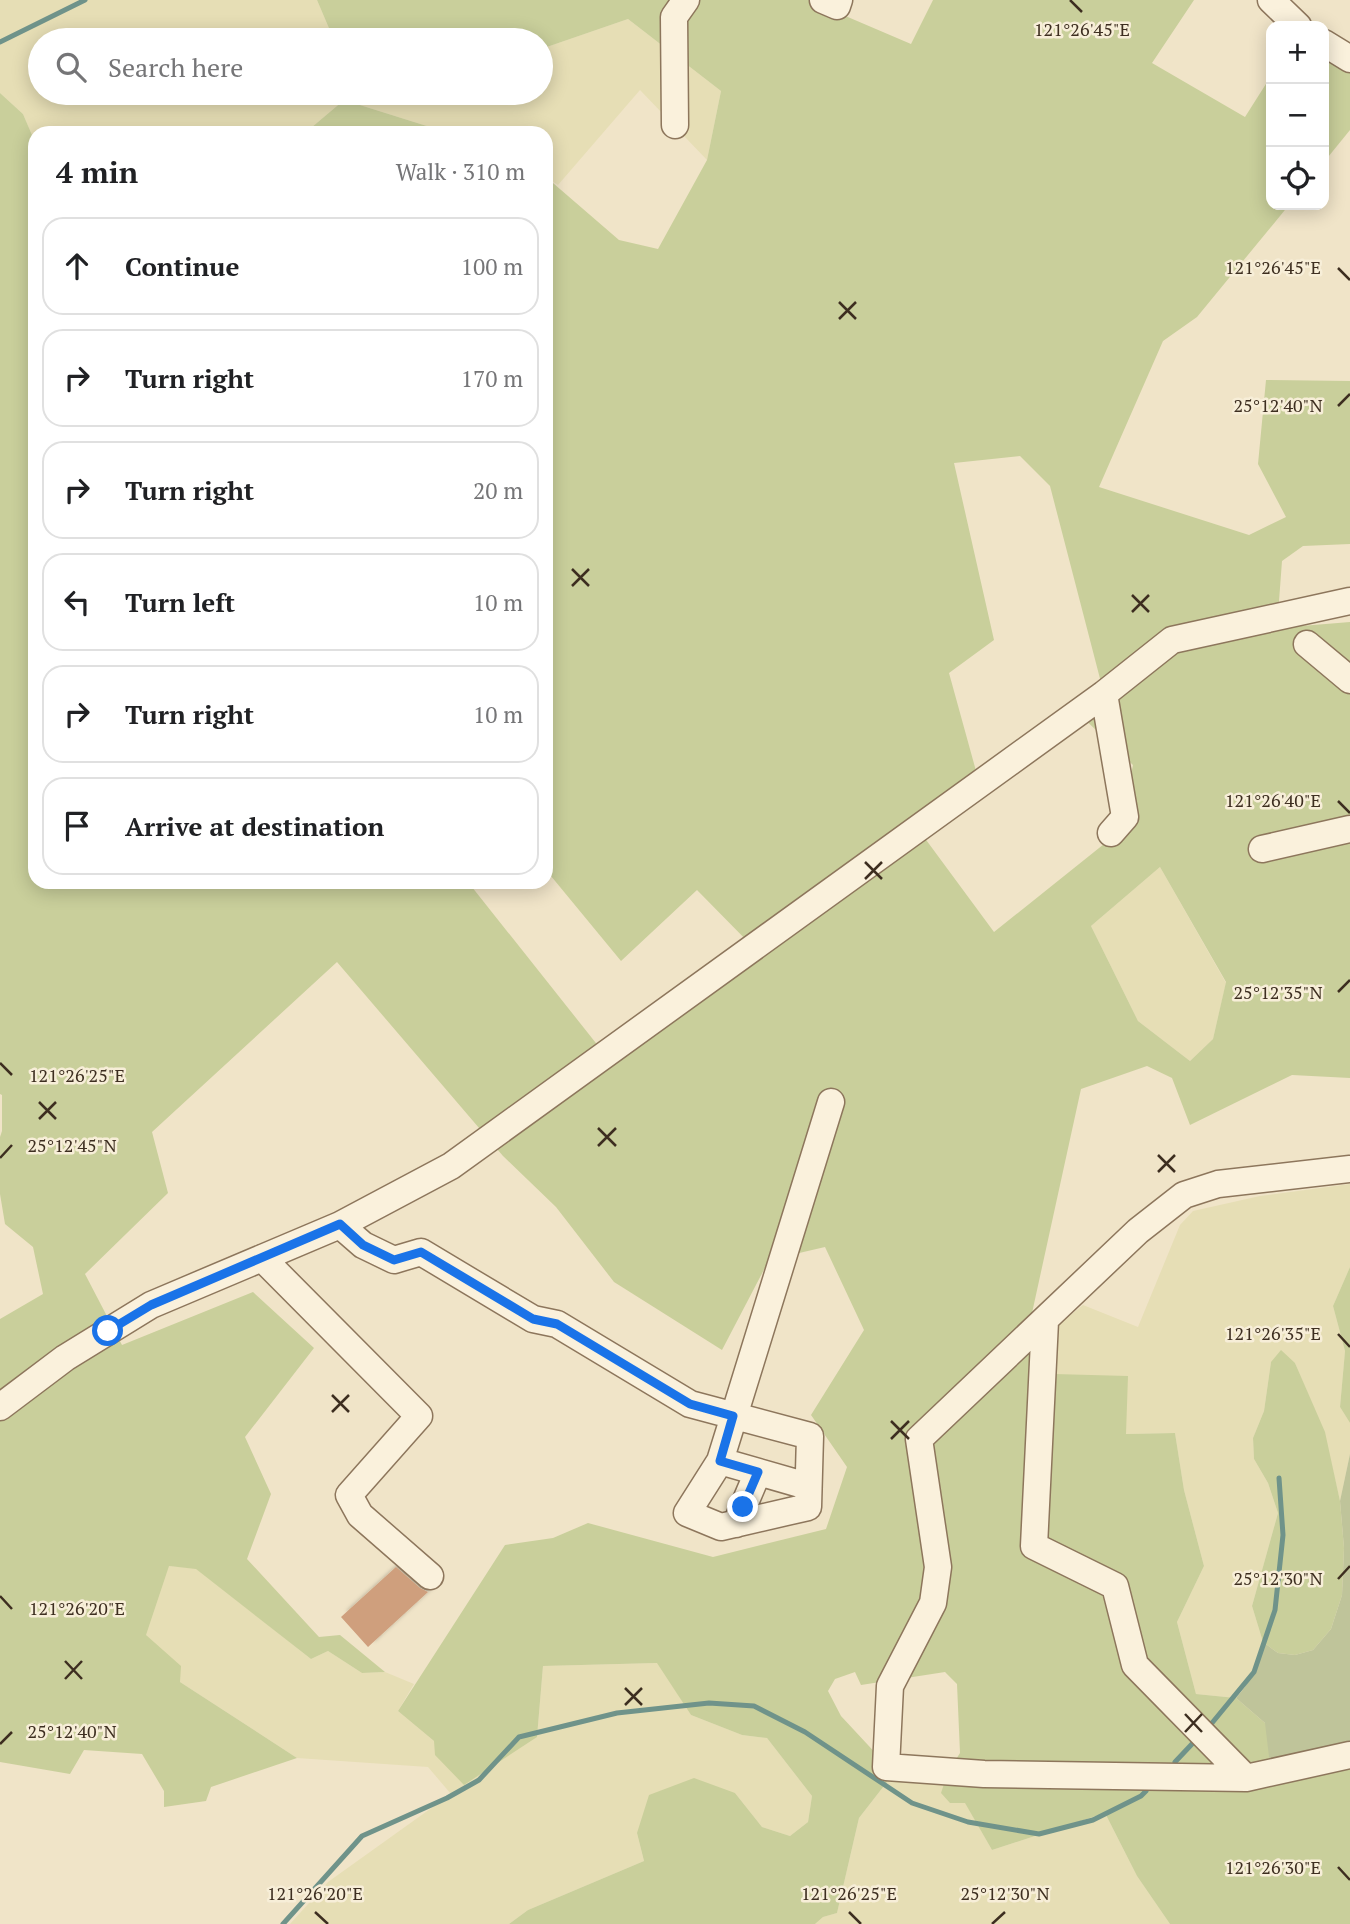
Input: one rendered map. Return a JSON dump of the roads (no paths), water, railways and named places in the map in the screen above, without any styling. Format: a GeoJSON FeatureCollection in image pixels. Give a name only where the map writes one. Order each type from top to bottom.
{"type":"FeatureCollection","features":[{"type":"Feature","properties":{"kind":"street"},"geometry":{"type":"LineString","coordinates":[[675,125],[674,18],[686,0]]}},
{"type":"Feature","properties":{"kind":"street"},"geometry":{"type":"LineString","coordinates":[[1271,0],[1293,21]]}},
{"type":"Feature","properties":{"kind":"street"},"geometry":{"type":"LineString","coordinates":[[1329,46],[1350,59]]}},
{"type":"Feature","properties":{"kind":"street"},"geometry":{"type":"LineString","coordinates":[[0,1407],[65,1358],[151,1305],[340,1224],[452,1166],[1104,694],[1172,640],[1350,601]]}},
{"type":"Feature","properties":{"kind":"street"},"geometry":{"type":"LineString","coordinates":[[1307,644],[1350,680]]}},
{"type":"Feature","properties":{"kind":"street"},"geometry":{"type":"LineString","coordinates":[[1104,694],[1125,817],[1111,832]]}},
{"type":"Feature","properties":{"kind":"street"},"geometry":{"type":"LineString","coordinates":[[1262,849],[1350,829]]}},
{"type":"Feature","properties":{"kind":"street"},"geometry":{"type":"LineString","coordinates":[[340,1224],[363,1245],[394,1260],[421,1252],[533,1319],[557,1324],[690,1404],[733,1416],[810,1436],[808,1507],[722,1527],[687,1513],[720,1461],[733,1416],[831,1102]]}},
{"type":"Feature","properties":{"kind":"street"},"geometry":{"type":"LineString","coordinates":[[1350,1169],[1218,1184],[1184,1195],[1138,1231],[919,1439],[938,1567],[933,1603],[890,1686],[886,1767],[984,1774],[1246,1778],[1350,1755]]}},
{"type":"Feature","properties":{"kind":"street"},"geometry":{"type":"LineString","coordinates":[[262,1258],[419,1416],[349,1495],[360,1515],[430,1576]]}},
{"type":"Feature","properties":{"kind":"street"},"geometry":{"type":"LineString","coordinates":[[1045,1321],[1034,1546],[1115,1586],[1135,1665],[1246,1778]]}},
{"type":"Feature","properties":{"kind":"street"},"geometry":{"type":"LineString","coordinates":[[720,1461],[807,1486]]}},
{"type":"Feature","properties":{"kind":"street"},"geometry":{"type":"LineString","coordinates":[[736,1524],[758,1472]]}},
{"type":"Feature","properties":{"kind":"waterway"},"geometry":{"type":"LineString","coordinates":[[28,28],[85,0]]}},
{"type":"Feature","properties":{"kind":"waterway"},"geometry":{"type":"LineString","coordinates":[[0,42],[28,28]]}},
{"type":"Feature","properties":{"kind":"waterway"},"geometry":{"type":"LineString","coordinates":[[1212,1723],[1254,1672],[1275,1610],[1283,1535],[1279,1478]]}},
{"type":"Feature","properties":{"kind":"waterway"},"geometry":{"type":"LineString","coordinates":[[283,1924],[362,1836],[447,1798],[479,1780],[519,1737],[617,1713],[709,1703],[754,1706],[805,1732],[912,1803],[968,1822],[1039,1834],[1093,1820],[1146,1791]]}},
{"type":"Feature","properties":{"kind":"waterway"},"geometry":{"type":"LineString","coordinates":[[1175,1762],[1192,1744]]}}]}
